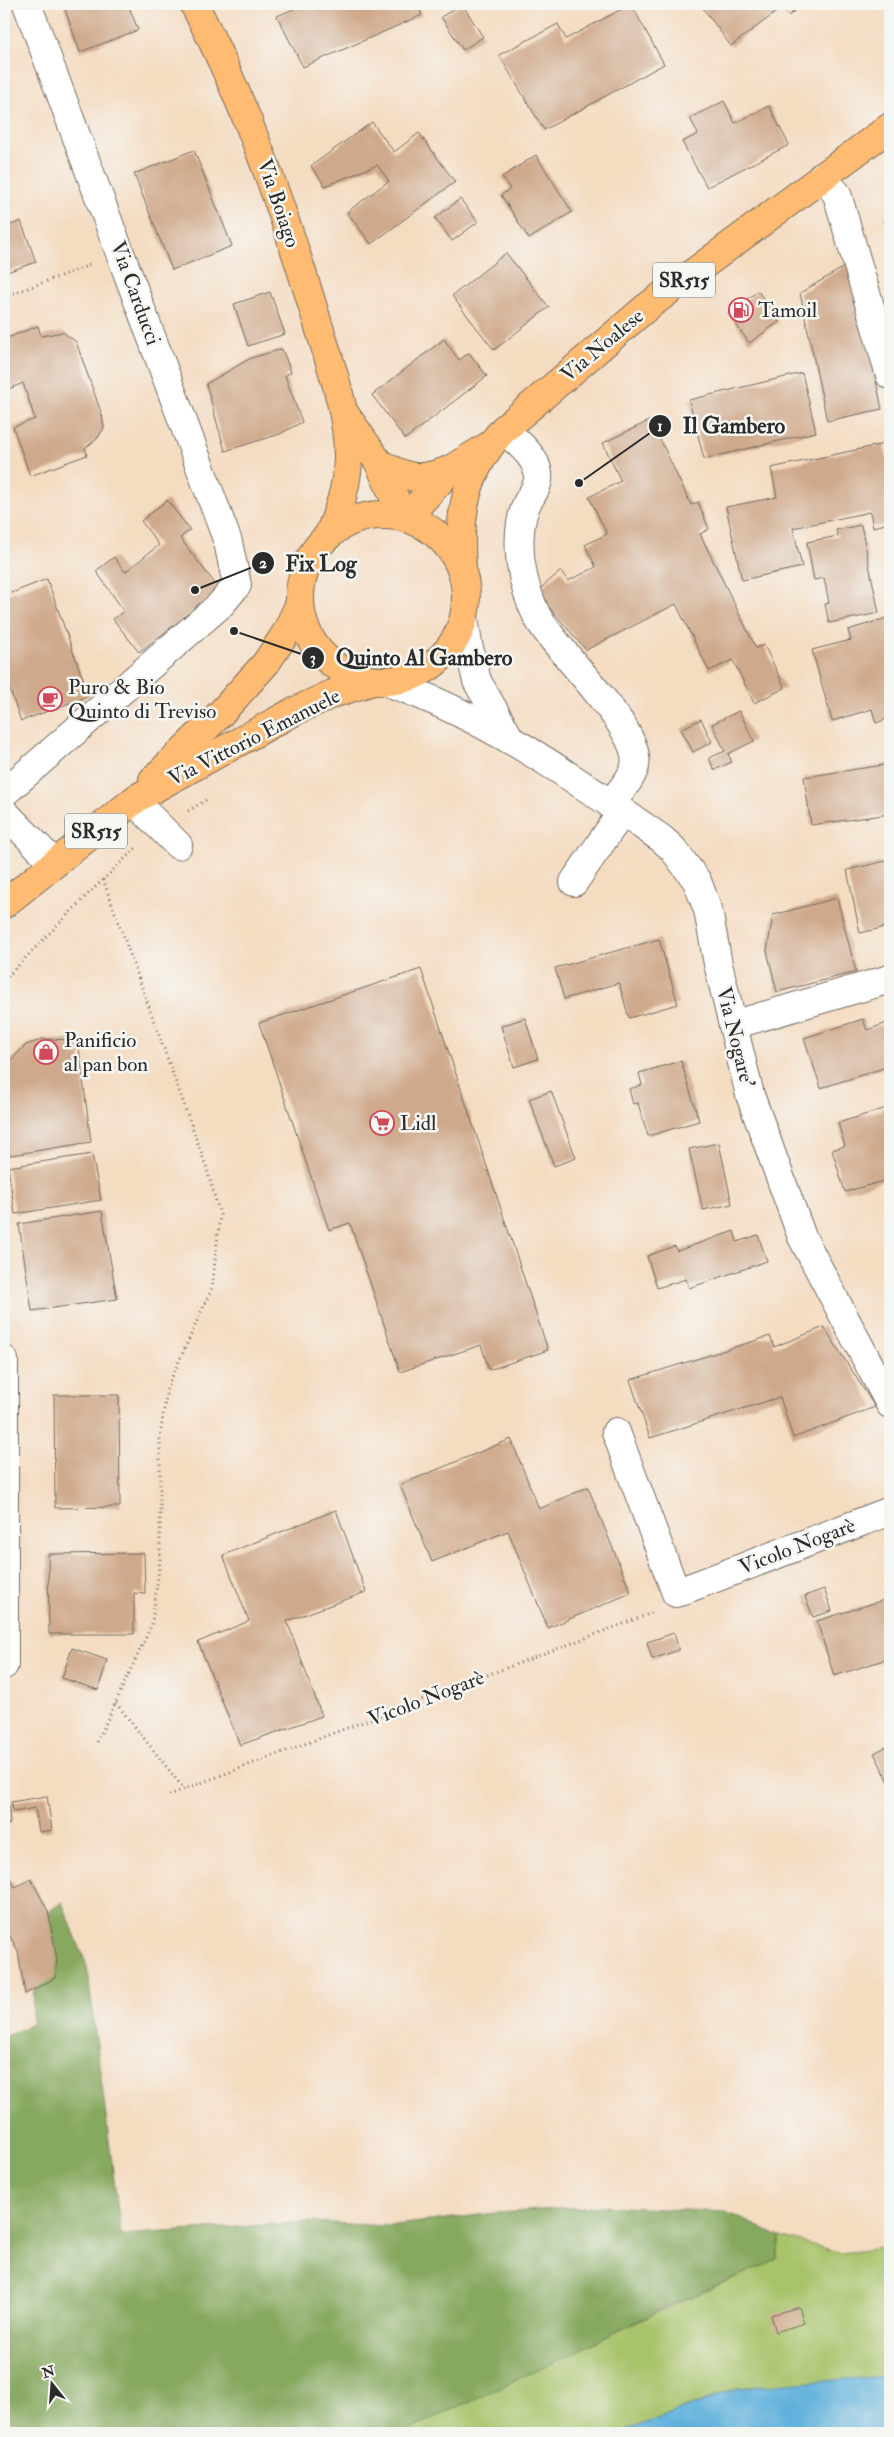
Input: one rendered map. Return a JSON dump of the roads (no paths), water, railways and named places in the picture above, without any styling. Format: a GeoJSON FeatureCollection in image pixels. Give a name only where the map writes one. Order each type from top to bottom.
{"type":"FeatureCollection","features":[{"type":"Feature","properties":{"kind":"main road","name":"Via Boiago"},"geometry":{"type":"LineString","coordinates":[[194,4],[226,65],[266,165],[312,303],[342,410],[348,460],[341,505],[328,536]]}},
{"type":"Feature","properties":{"kind":"main road","name":"Via Noalese"},"geometry":{"type":"LineString","coordinates":[[405,517],[451,469],[496,438],[647,308],[890,127]]}},
{"type":"Feature","properties":{"kind":"main road","name":"Via Boiago"},"geometry":{"type":"LineString","coordinates":[[342,410],[379,463],[405,517]]}},
{"type":"Feature","properties":{"kind":"main road","name":"Via Noalese"},"geometry":{"type":"LineString","coordinates":[[462,569],[461,514],[471,477],[496,438]]}},
{"type":"Feature","properties":{"kind":"main road"},"geometry":{"type":"LineString","coordinates":[[379,463],[396,473],[414,478],[433,477],[451,469]]}},
{"type":"Feature","properties":{"kind":"main road"},"geometry":{"type":"LineString","coordinates":[[383,515],[405,517],[421,524],[446,542],[462,569],[466,585],[464,618],[457,638],[444,655],[428,669],[415,675],[380,682],[354,677],[337,668],[322,655],[310,639],[303,621],[300,603],[302,578],[312,555],[328,536],[344,524],[363,517],[383,515]]}},
{"type":"Feature","properties":{"kind":"main road","name":"Via Vittorio Emanuele"},"geometry":{"type":"LineString","coordinates":[[4,904],[136,800],[221,713],[266,663],[286,633],[300,603]]}},
{"type":"Feature","properties":{"kind":"main road","name":"Via Vittorio Emanuele"},"geometry":{"type":"LineString","coordinates":[[136,800],[293,712],[332,694],[380,682]]}},
{"type":"Feature","properties":{"kind":"street","name":"Via Carducci"},"geometry":{"type":"LineString","coordinates":[[4,793],[220,605],[237,585],[228,542],[122,253],[27,4]]}},
{"type":"Feature","properties":{"kind":"street"},"geometry":{"type":"LineString","coordinates":[[822,176],[838,194],[890,376]]}},
{"type":"Feature","properties":{"kind":"street"},"geometry":{"type":"LineString","coordinates":[[496,438],[533,459],[538,474],[538,483],[526,506],[518,541],[525,580],[533,606],[544,628],[622,724],[634,746],[635,766],[622,788],[616,808],[574,882]]}},
{"type":"Feature","properties":{"kind":"street","name":"Via Nogare'"},"geometry":{"type":"LineString","coordinates":[[464,618],[477,681],[509,737]]}},
{"type":"Feature","properties":{"kind":"street","name":"Via Nogare'"},"geometry":{"type":"LineString","coordinates":[[380,682],[424,695],[509,737],[616,808],[673,849],[697,881],[708,910],[750,1095],[802,1237],[890,1404]]}},
{"type":"Feature","properties":{"kind":"street"},"geometry":{"type":"LineString","coordinates":[[136,800],[170,837]]}},
{"type":"Feature","properties":{"kind":"street"},"geometry":{"type":"LineString","coordinates":[[4,812],[54,863]]}},
{"type":"Feature","properties":{"kind":"street"},"geometry":{"type":"LineString","coordinates":[[733,1025],[890,979]]}},
{"type":"Feature","properties":{"kind":"street"},"geometry":{"type":"LineString","coordinates":[[4,1360],[4,1665]]}},
{"type":"Feature","properties":{"kind":"street","name":"Vicolo Nogarè"},"geometry":{"type":"LineString","coordinates":[[616,1432],[676,1593],[890,1511]]}},
{"type":"Feature","properties":{"kind":"water"},"geometry":{"type":"Polygon","coordinates":[[[890,2377],[890,2433],[620,2433],[738,2388],[890,2377]]]}},
{"type":"Feature","properties":{"kind":"place","name":"Tamoil"},"geometry":{"type":"Point","coordinates":[741,310]}},
{"type":"Feature","properties":{"kind":"place","name":"Il Gambero"},"geometry":{"type":"Point","coordinates":[579,483]}},
{"type":"Feature","properties":{"kind":"place","name":"Fix Log"},"geometry":{"type":"Point","coordinates":[195,590]}},
{"type":"Feature","properties":{"kind":"place","name":"Quinto Al Gambero"},"geometry":{"type":"Point","coordinates":[234,631]}},
{"type":"Feature","properties":{"kind":"place","name":"Puro & Bio Quinto di Treviso"},"geometry":{"type":"Point","coordinates":[50,699]}},
{"type":"Feature","properties":{"kind":"place","name":"Panificio al pan bon"},"geometry":{"type":"Point","coordinates":[46,1052]}},
{"type":"Feature","properties":{"kind":"place","name":"Lidl"},"geometry":{"type":"Point","coordinates":[382,1123]}}]}
